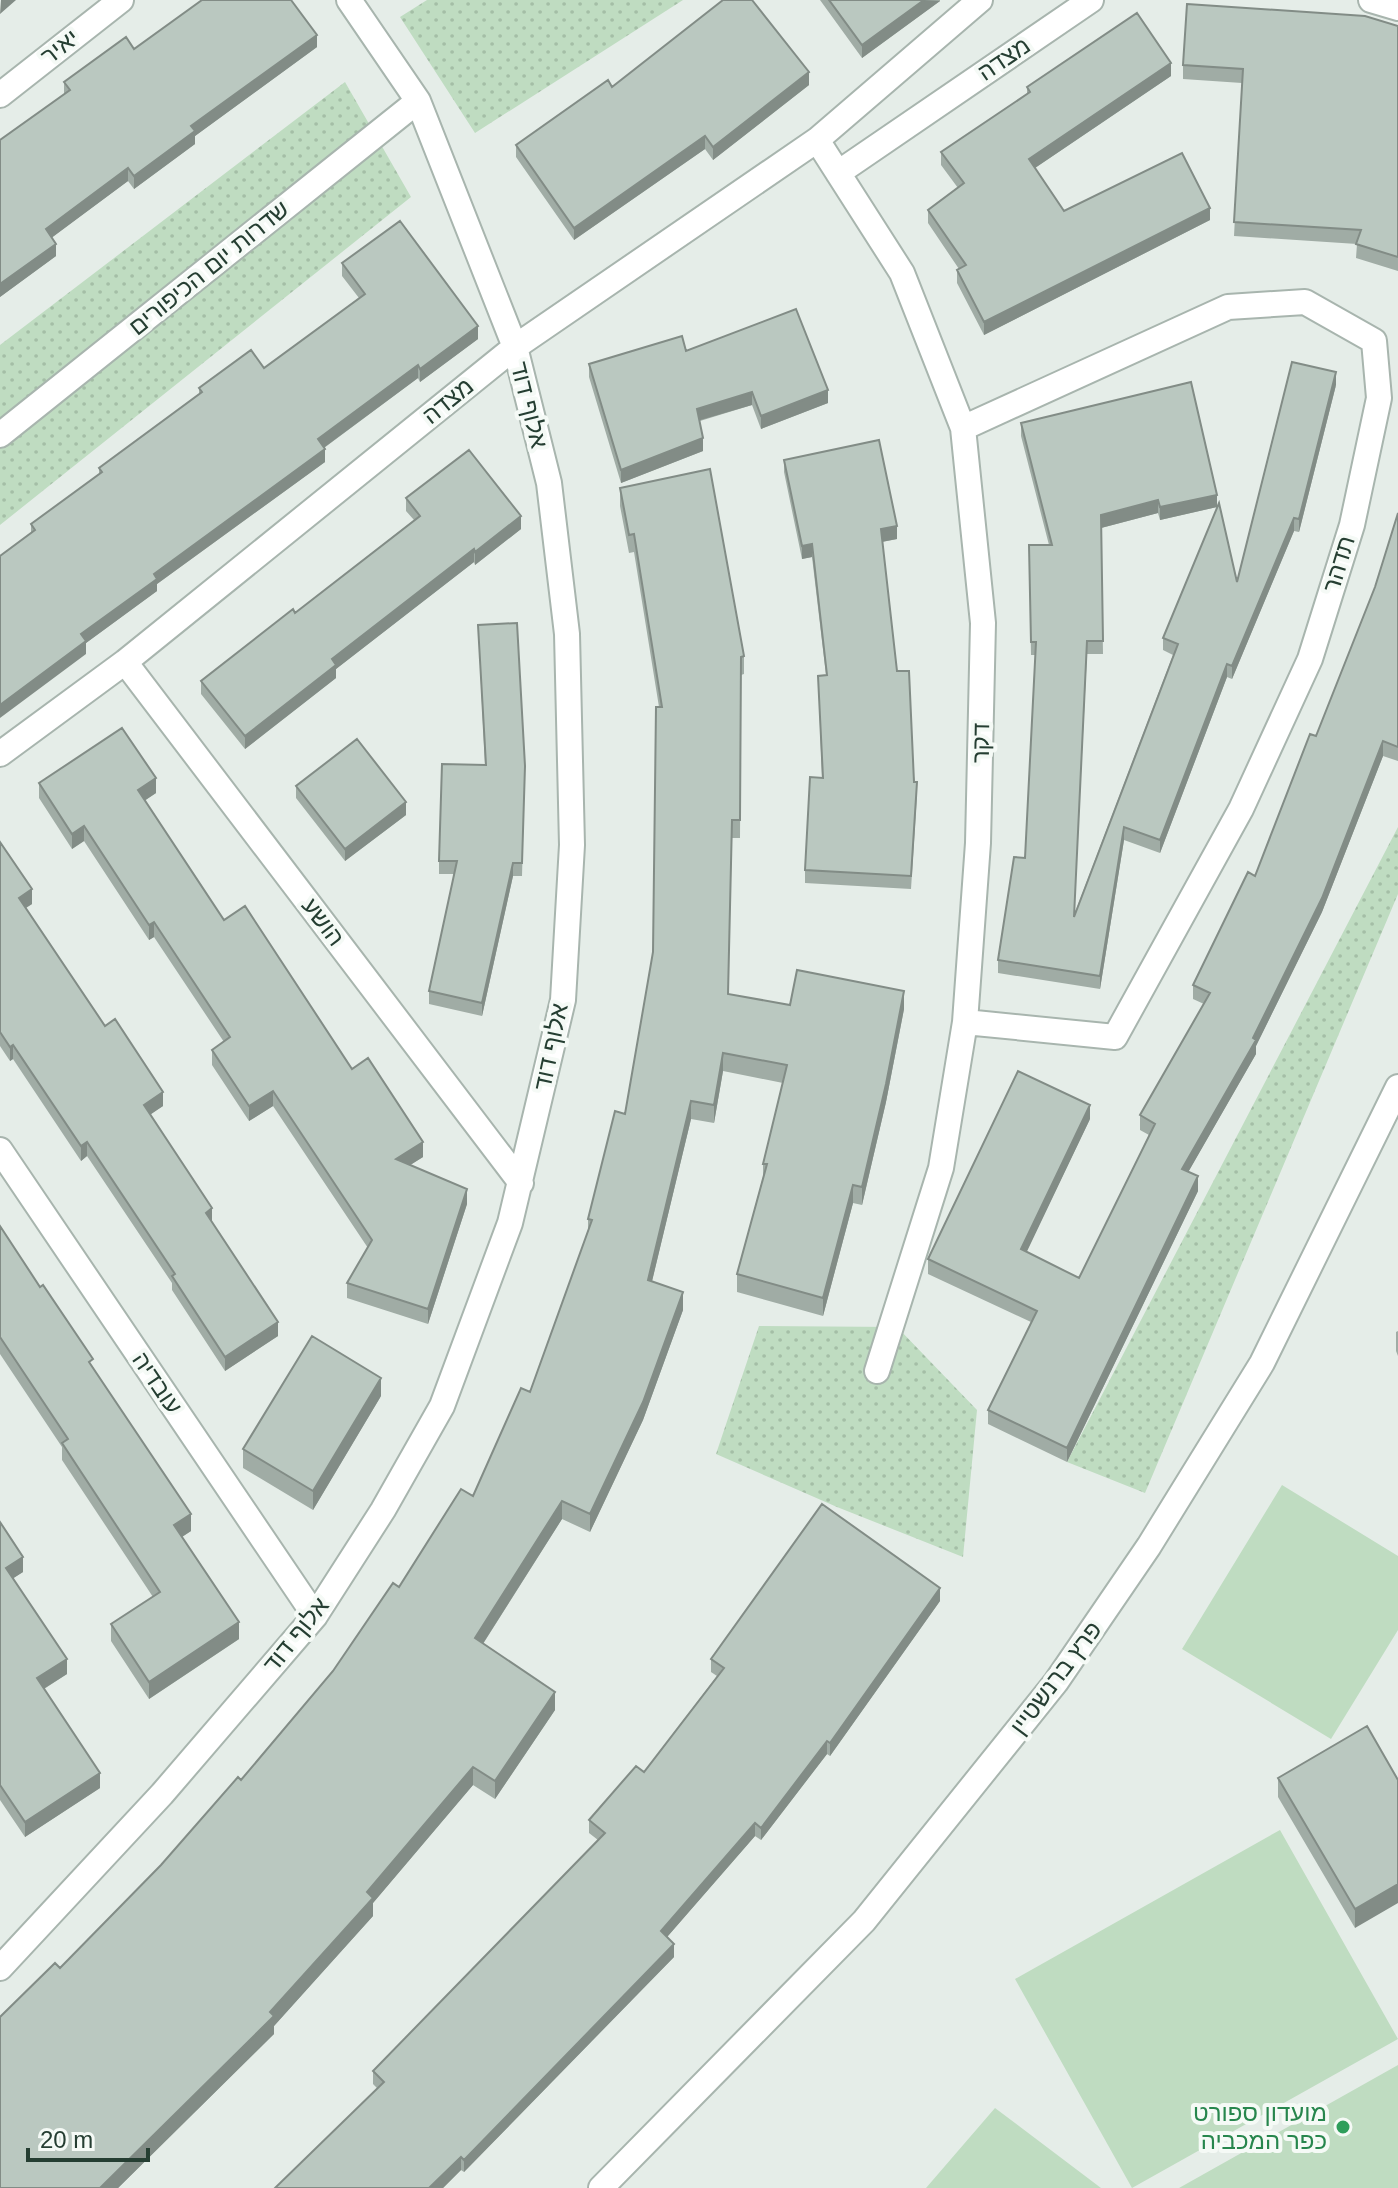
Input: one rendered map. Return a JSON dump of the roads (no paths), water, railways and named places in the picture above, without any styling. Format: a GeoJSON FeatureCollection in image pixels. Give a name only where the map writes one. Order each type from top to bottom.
{"type":"FeatureCollection","features":[{"type":"Feature","properties":{"kind":"street","name":"יאיר"},"geometry":{"type":"LineString","coordinates":[[0,95],[121,0]]}},
{"type":"Feature","properties":{"kind":"street","name":"אלוף דוד"},"geometry":{"type":"LineString","coordinates":[[3,1957],[162,1794],[315,1616],[383,1510],[442,1406],[510,1223],[563,1000],[572,845],[565,619],[549,483],[515,347],[418,101],[349,0]]}},
{"type":"Feature","properties":{"kind":"street","name":"מצדה"},"geometry":{"type":"LineString","coordinates":[[0,754],[125,662],[515,347],[817,140],[980,0]]}},
{"type":"Feature","properties":{"kind":"street","name":"מצדה"},"geometry":{"type":"LineString","coordinates":[[838,173],[1091,0]]}},
{"type":"Feature","properties":{"kind":"street"},"geometry":{"type":"LineString","coordinates":[[1371,0],[1398,8]]}},
{"type":"Feature","properties":{"kind":"street","name":"שדרות יום הכיפורים"},"geometry":{"type":"LineString","coordinates":[[0,435],[418,101]]}},
{"type":"Feature","properties":{"kind":"street","name":"דקר"},"geometry":{"type":"LineString","coordinates":[[817,140],[902,273],[963,428],[983,623],[978,843],[965,1022],[941,1168],[877,1371]]}},
{"type":"Feature","properties":{"kind":"street","name":"תדהר"},"geometry":{"type":"LineString","coordinates":[[963,428],[1228,307],[1305,302],[1374,341],[1379,398],[1352,525],[1310,659],[1241,809],[1115,1037],[965,1022]]}},
{"type":"Feature","properties":{"kind":"street","name":"הושע"},"geometry":{"type":"LineString","coordinates":[[125,662],[521,1183]]}},
{"type":"Feature","properties":{"kind":"street","name":"פרץ ברנשטיין"},"geometry":{"type":"LineString","coordinates":[[601,2188],[864,1921],[1056,1682],[1149,1546],[1262,1363],[1398,1087]]}},
{"type":"Feature","properties":{"kind":"street","name":"עובדיה"},"geometry":{"type":"LineString","coordinates":[[0,1150],[315,1616]]}},
{"type":"Feature","properties":{"kind":"place","name":"מועדון ספורט כפר המכביה"},"geometry":{"type":"Point","coordinates":[1343,2127]}}]}
